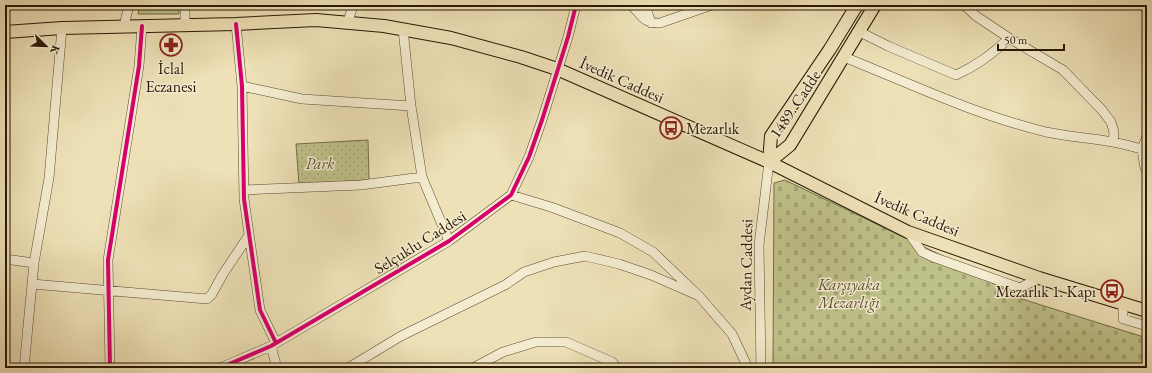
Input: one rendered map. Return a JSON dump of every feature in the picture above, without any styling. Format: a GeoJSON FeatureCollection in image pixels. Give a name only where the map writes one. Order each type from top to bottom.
{"type":"FeatureCollection","features":[{"type":"Feature","properties":{"kind":"main road","name":"1489. Cadde"},"geometry":{"type":"LineString","coordinates":[[769,162],[771,136],[830,49],[857,5]]}},
{"type":"Feature","properties":{"kind":"main road","name":"1489. Cadde"},"geometry":{"type":"LineString","coordinates":[[769,162],[790,146],[875,5]]}},
{"type":"Feature","properties":{"kind":"main road","name":"İvedik Caddesi"},"geometry":{"type":"LineString","coordinates":[[5,32],[62,28],[236,24],[316,20],[348,22],[403,29],[484,46],[557,69],[769,162],[908,232],[1040,278],[1147,311]]}},
{"type":"Feature","properties":{"kind":"main road"},"geometry":{"type":"LineString","coordinates":[[830,49],[844,57]]}},
{"type":"Feature","properties":{"kind":"street"},"geometry":{"type":"LineString","coordinates":[[124,26],[129,5]]}},
{"type":"Feature","properties":{"kind":"street"},"geometry":{"type":"LineString","coordinates":[[185,25],[186,5]]}},
{"type":"Feature","properties":{"kind":"street"},"geometry":{"type":"LineString","coordinates":[[348,22],[353,5]]}},
{"type":"Feature","properties":{"kind":"street","name":"Selçuklu Caddesi"},"geometry":{"type":"LineString","coordinates":[[220,368],[273,344],[449,241],[511,195],[529,157],[542,120],[568,37],[576,5]]}},
{"type":"Feature","properties":{"kind":"street"},"geometry":{"type":"LineString","coordinates":[[631,5],[641,17],[651,23],[660,23],[712,5]]}},
{"type":"Feature","properties":{"kind":"street"},"geometry":{"type":"LineString","coordinates":[[645,5],[651,23]]}},
{"type":"Feature","properties":{"kind":"street"},"geometry":{"type":"LineString","coordinates":[[964,5],[976,16],[1009,38],[1063,70],[1102,110],[1111,122],[1114,132],[1113,142]]}},
{"type":"Feature","properties":{"kind":"street"},"geometry":{"type":"LineString","coordinates":[[236,24],[242,86],[244,199],[260,310],[273,344],[277,368]]}},
{"type":"Feature","properties":{"kind":"street"},"geometry":{"type":"LineString","coordinates":[[110,368],[108,260],[139,66],[142,26]]}},
{"type":"Feature","properties":{"kind":"street"},"geometry":{"type":"LineString","coordinates":[[24,368],[34,263],[49,178],[62,28]]}},
{"type":"Feature","properties":{"kind":"street"},"geometry":{"type":"LineString","coordinates":[[403,29],[411,106],[422,177],[449,241]]}},
{"type":"Feature","properties":{"kind":"street"},"geometry":{"type":"LineString","coordinates":[[860,32],[888,46],[956,75],[972,68],[1000,48],[1009,38]]}},
{"type":"Feature","properties":{"kind":"street"},"geometry":{"type":"LineString","coordinates":[[844,57],[976,112],[1047,132],[1113,142],[1144,150]]}},
{"type":"Feature","properties":{"kind":"street"},"geometry":{"type":"LineString","coordinates":[[242,86],[302,99],[411,106]]}},
{"type":"Feature","properties":{"kind":"street"},"geometry":{"type":"LineString","coordinates":[[1147,136],[1144,150],[1145,168],[1147,171]]}},
{"type":"Feature","properties":{"kind":"street","name":"Aydan Caddesi"},"geometry":{"type":"LineString","coordinates":[[761,368],[759,245],[769,162]]}},
{"type":"Feature","properties":{"kind":"street"},"geometry":{"type":"LineString","coordinates":[[244,190],[361,185],[422,177]]}},
{"type":"Feature","properties":{"kind":"street"},"geometry":{"type":"LineString","coordinates":[[511,195],[551,207],[620,233],[653,252],[699,296],[732,334],[748,368]]}},
{"type":"Feature","properties":{"kind":"street"},"geometry":{"type":"LineString","coordinates":[[32,284],[207,299],[212,294],[223,274],[249,235]]}},
{"type":"Feature","properties":{"kind":"street"},"geometry":{"type":"LineString","coordinates":[[348,368],[400,336],[505,285],[524,272],[554,262],[585,256],[619,264],[651,275],[699,296]]}},
{"type":"Feature","properties":{"kind":"street"},"geometry":{"type":"LineString","coordinates":[[5,259],[34,263]]}},
{"type":"Feature","properties":{"kind":"street"},"geometry":{"type":"LineString","coordinates":[[1123,303],[1123,319],[1147,326]]}},
{"type":"Feature","properties":{"kind":"street"},"geometry":{"type":"LineString","coordinates":[[473,368],[503,352],[536,342],[566,342],[612,362],[617,368]]}},
{"type":"Feature","properties":{"kind":"green space"},"geometry":{"type":"Polygon","coordinates":[[[140,5],[179,5],[179,14],[138,14],[140,5]]]}},
{"type":"Feature","properties":{"kind":"green space","name":"Park"},"geometry":{"type":"Polygon","coordinates":[[[368,140],[369,180],[299,184],[296,144],[368,140]]]}},
{"type":"Feature","properties":{"kind":"green space","name":"Karşıyaka Mezarlığı"},"geometry":{"type":"Polygon","coordinates":[[[785,180],[947,258],[1022,299],[1147,338],[1147,368],[773,368],[774,183],[785,180]]]}},
{"type":"Feature","properties":{"kind":"cycle path"},"geometry":{"type":"LineString","coordinates":[[220,368],[271,346],[449,241],[511,195],[529,157],[542,120],[568,37],[576,5]]}},
{"type":"Feature","properties":{"kind":"cycle path"},"geometry":{"type":"LineString","coordinates":[[236,24],[242,86],[244,199],[260,310],[276,343]]}},
{"type":"Feature","properties":{"kind":"cycle path"},"geometry":{"type":"LineString","coordinates":[[110,368],[108,260],[139,66],[142,26]]}},
{"type":"Feature","properties":{"kind":"place","name":"İclal Eczanesi"},"geometry":{"type":"Point","coordinates":[171,45]}},
{"type":"Feature","properties":{"kind":"place","name":"Mezarlık"},"geometry":{"type":"Point","coordinates":[671,128]}},
{"type":"Feature","properties":{"kind":"place","name":"Mezarlık 1. Kapı"},"geometry":{"type":"Point","coordinates":[1112,291]}}]}
